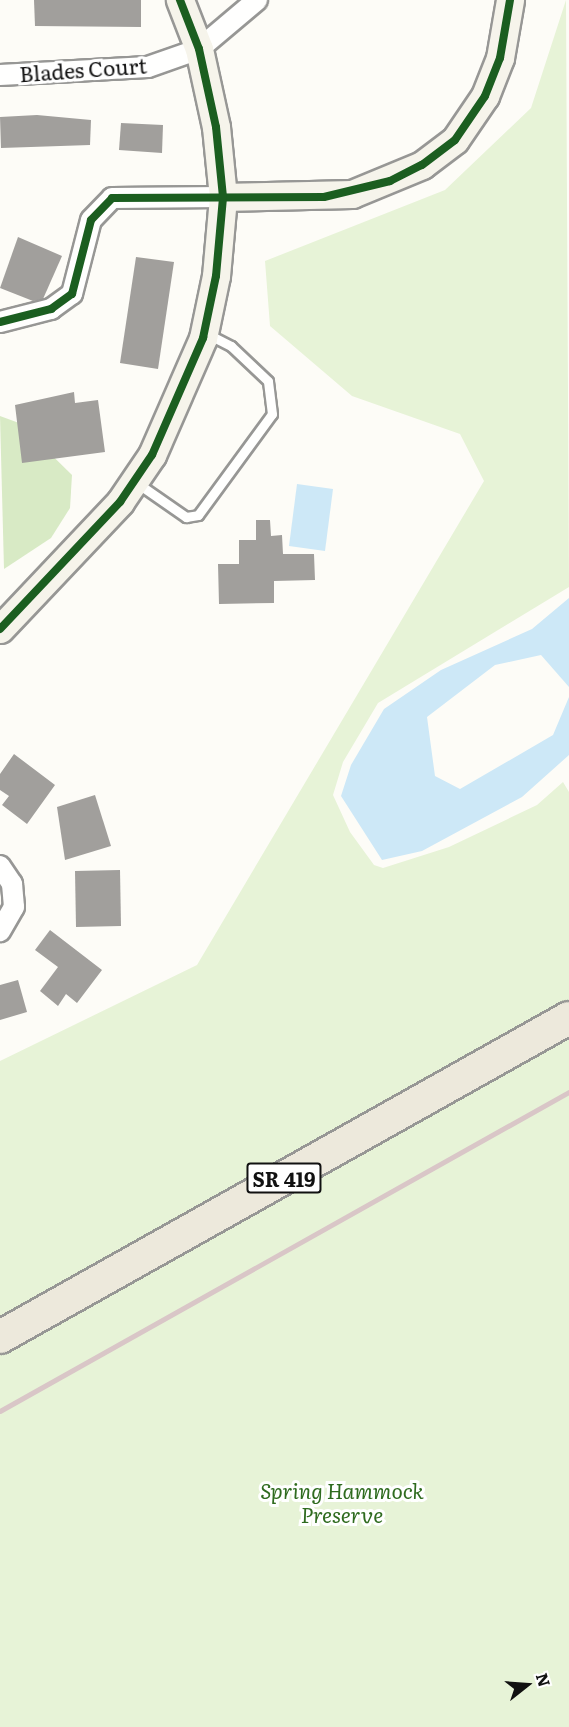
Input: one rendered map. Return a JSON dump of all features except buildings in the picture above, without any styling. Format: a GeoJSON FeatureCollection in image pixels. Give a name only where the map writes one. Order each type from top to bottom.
{"type":"FeatureCollection","features":[{"type":"Feature","properties":{"kind":"main road","name":"SR 419"},"geometry":{"type":"LineString","coordinates":[[0,1337],[569,1018]]}},
{"type":"Feature","properties":{"kind":"street"},"geometry":{"type":"LineString","coordinates":[[0,629],[76,553],[135,481],[156,446],[204,332],[216,276],[222,197],[216,127],[199,48],[180,0]]}},
{"type":"Feature","properties":{"kind":"street","name":"Blades Court"},"geometry":{"type":"LineString","coordinates":[[0,75],[148,67],[199,48],[257,0]]}},
{"type":"Feature","properties":{"kind":"street"},"geometry":{"type":"LineString","coordinates":[[0,322],[51,309],[72,294],[91,220],[112,198],[352,194],[422,165],[455,140],[485,96],[500,58],[510,0]]}},
{"type":"Feature","properties":{"kind":"street"},"geometry":{"type":"LineString","coordinates":[[0,866],[12,884],[14,907],[0,931]]}},
{"type":"Feature","properties":{"kind":"lane"},"geometry":{"type":"LineString","coordinates":[[135,481],[186,517],[198,515],[272,414],[274,399],[263,375],[231,346],[204,332]]}},
{"type":"Feature","properties":{"kind":"green space"},"geometry":{"type":"Polygon","coordinates":[[[566,0],[569,587],[378,703],[343,762],[333,795],[350,832],[374,865],[383,868],[449,847],[537,805],[563,782],[569,792],[569,1008],[0,1327],[0,1061],[197,965],[484,481],[460,434],[352,396],[270,326],[265,261],[445,190],[531,108],[566,0]]]}},
{"type":"Feature","properties":{"kind":"green space"},"geometry":{"type":"Polygon","coordinates":[[[0,416],[19,423],[72,475],[70,508],[51,538],[4,569],[0,416]]]}},
{"type":"Feature","properties":{"kind":"green space","name":"Spring Hammock Preserve"},"geometry":{"type":"Polygon","coordinates":[[[569,1029],[569,1727],[0,1727],[0,1348],[569,1029]]]}},
{"type":"Feature","properties":{"kind":"water"},"geometry":{"type":"Polygon","coordinates":[[[297,484],[333,489],[325,551],[289,546],[297,484]]]}},
{"type":"Feature","properties":{"kind":"water"},"geometry":{"type":"Polygon","coordinates":[[[569,598],[569,687],[541,655],[495,665],[427,717],[435,776],[460,789],[553,735],[569,697],[569,755],[522,797],[422,851],[382,860],[341,796],[351,765],[384,709],[441,670],[532,629],[569,598]]]}},
{"type":"Feature","properties":{"kind":"railway"},"geometry":{"type":"LineString","coordinates":[[0,1411],[569,1092]]}},
{"type":"Feature","properties":{"kind":"cycle path"},"geometry":{"type":"LineString","coordinates":[[0,629],[120,502],[152,455],[203,338],[216,276],[223,197],[216,127],[199,49],[180,0]]}},
{"type":"Feature","properties":{"kind":"cycle path"},"geometry":{"type":"LineString","coordinates":[[0,322],[51,309],[72,294],[91,220],[112,198],[324,197],[390,181],[422,165],[455,140],[485,96],[500,58],[510,0]]}}]}
